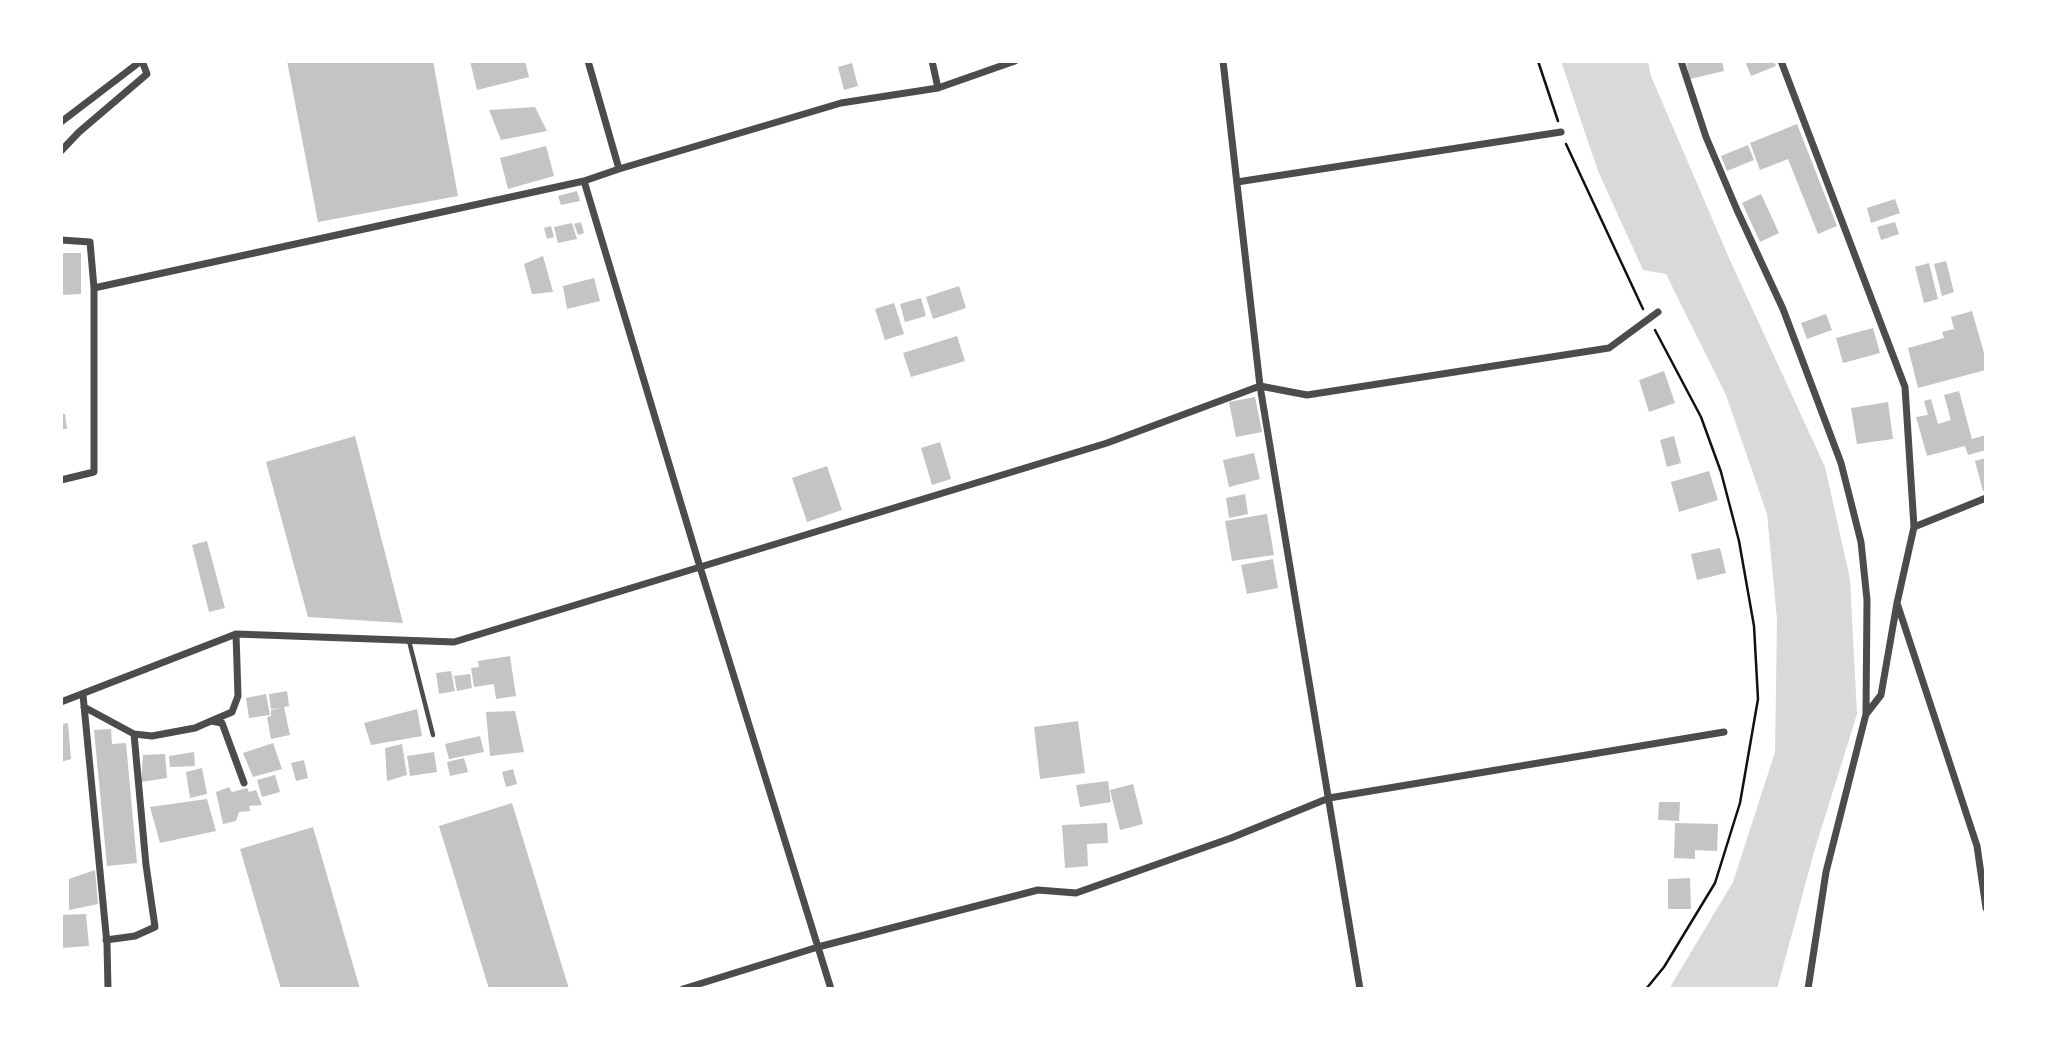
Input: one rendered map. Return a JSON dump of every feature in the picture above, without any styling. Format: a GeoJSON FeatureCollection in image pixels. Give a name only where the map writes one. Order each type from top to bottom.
{"type":"FeatureCollection","features":[{"type":"Feature","properties":{"kind":"street"},"geometry":{"type":"LineString","coordinates":[[61,122],[141,61],[147,74],[79,132],[61,151]]}},
{"type":"Feature","properties":{"kind":"street"},"geometry":{"type":"LineString","coordinates":[[587,61],[619,169]]}},
{"type":"Feature","properties":{"kind":"street"},"geometry":{"type":"LineString","coordinates":[[932,61],[938,88]]}},
{"type":"Feature","properties":{"kind":"street"},"geometry":{"type":"LineString","coordinates":[[94,288],[584,181],[841,103],[938,88],[1015,61]]}},
{"type":"Feature","properties":{"kind":"street"},"geometry":{"type":"LineString","coordinates":[[1223,61],[1259,386],[1360,989]]}},
{"type":"Feature","properties":{"kind":"street"},"geometry":{"type":"LineString","coordinates":[[1681,61],[1706,137],[1783,309],[1841,463],[1861,542],[1867,600],[1867,714],[1826,872],[1808,989]]}},
{"type":"Feature","properties":{"kind":"street"},"geometry":{"type":"LineString","coordinates":[[1781,61],[1905,387],[1914,527],[1881,695],[1867,714]]}},
{"type":"Feature","properties":{"kind":"street"},"geometry":{"type":"LineString","coordinates":[[1237,182],[1561,132]]}},
{"type":"Feature","properties":{"kind":"street"},"geometry":{"type":"LineString","coordinates":[[584,181],[831,989]]}},
{"type":"Feature","properties":{"kind":"street"},"geometry":{"type":"LineString","coordinates":[[61,240],[90,242],[94,288],[94,472],[61,480]]}},
{"type":"Feature","properties":{"kind":"street"},"geometry":{"type":"LineString","coordinates":[[61,702],[236,634],[454,642],[1107,443],[1259,386],[1307,394],[1609,348],[1658,312]]}},
{"type":"Feature","properties":{"kind":"street"},"geometry":{"type":"LineString","coordinates":[[1914,527],[1986,498]]}},
{"type":"Feature","properties":{"kind":"street"},"geometry":{"type":"LineString","coordinates":[[1897,603],[1978,846],[1986,908]]}},
{"type":"Feature","properties":{"kind":"street"},"geometry":{"type":"LineString","coordinates":[[84,707],[134,734],[152,736],[195,728],[232,712],[239,696],[236,634]]}},
{"type":"Feature","properties":{"kind":"street"},"geometry":{"type":"LineString","coordinates":[[83,695],[106,940],[108,989]]}},
{"type":"Feature","properties":{"kind":"street"},"geometry":{"type":"LineString","coordinates":[[211,721],[222,723],[244,783]]}},
{"type":"Feature","properties":{"kind":"street"},"geometry":{"type":"LineString","coordinates":[[683,989],[818,947],[1038,890],[1076,892],[1231,838],[1329,798],[1724,732]]}},
{"type":"Feature","properties":{"kind":"street"},"geometry":{"type":"LineString","coordinates":[[106,940],[135,936],[155,927],[146,865],[134,734]]}},
{"type":"Feature","properties":{"kind":"lane"},"geometry":{"type":"LineString","coordinates":[[410,641],[433,735]]}},
{"type":"Feature","properties":{"kind":"path"},"geometry":{"type":"LineString","coordinates":[[1538,61],[1561,132],[1630,284],[1701,417],[1721,471],[1739,541],[1754,626],[1758,699],[1740,803],[1715,883],[1664,967],[1646,989]]}},
{"type":"Feature","properties":{"kind":"shaded area"},"geometry":{"type":"Polygon","coordinates":[[[1561,61],[1648,61],[1651,76],[1729,258],[1825,467],[1850,579],[1857,714],[1814,852],[1777,989],[1669,989],[1733,882],[1775,752],[1777,619],[1767,514],[1726,395],[1666,274],[1643,270],[1598,171],[1561,61]]]}},
{"type":"Feature","properties":{"kind":"building"},"geometry":{"type":"Polygon","coordinates":[[[287,61],[433,61],[458,196],[318,222],[287,61]]]}},
{"type":"Feature","properties":{"kind":"building"},"geometry":{"type":"Polygon","coordinates":[[[470,61],[525,61],[529,77],[477,90],[470,61]]]}},
{"type":"Feature","properties":{"kind":"building"},"geometry":{"type":"Polygon","coordinates":[[[1686,61],[1722,61],[1724,71],[1690,79],[1686,61]]]}},
{"type":"Feature","properties":{"kind":"building"},"geometry":{"type":"Polygon","coordinates":[[[1745,61],[1774,61],[1776,66],[1751,76],[1745,61]]]}},
{"type":"Feature","properties":{"kind":"building"},"geometry":{"type":"Polygon","coordinates":[[[852,63],[858,86],[844,90],[838,67],[852,63]]]}},
{"type":"Feature","properties":{"kind":"building"},"geometry":{"type":"Polygon","coordinates":[[[535,107],[547,131],[501,140],[489,110],[535,107]]]}},
{"type":"Feature","properties":{"kind":"building"},"geometry":{"type":"Polygon","coordinates":[[[1797,124],[1837,226],[1818,234],[1788,159],[1760,170],[1750,143],[1797,124]]]}},
{"type":"Feature","properties":{"kind":"building"},"geometry":{"type":"Polygon","coordinates":[[[1748,145],[1754,160],[1727,171],[1721,156],[1748,145]]]}},
{"type":"Feature","properties":{"kind":"building"},"geometry":{"type":"Polygon","coordinates":[[[546,146],[554,176],[508,189],[500,158],[546,146]]]}},
{"type":"Feature","properties":{"kind":"building"},"geometry":{"type":"Polygon","coordinates":[[[577,191],[580,201],[561,205],[558,196],[577,191]]]}},
{"type":"Feature","properties":{"kind":"building"},"geometry":{"type":"Polygon","coordinates":[[[1761,194],[1779,233],[1760,242],[1742,203],[1761,194]]]}},
{"type":"Feature","properties":{"kind":"building"},"geometry":{"type":"Polygon","coordinates":[[[1895,199],[1900,213],[1871,223],[1867,208],[1895,199]]]}},
{"type":"Feature","properties":{"kind":"building"},"geometry":{"type":"Polygon","coordinates":[[[581,222],[584,233],[578,235],[574,224],[581,222]]]}},
{"type":"Feature","properties":{"kind":"building"},"geometry":{"type":"Polygon","coordinates":[[[1895,222],[1899,234],[1881,240],[1877,227],[1895,222]]]}},
{"type":"Feature","properties":{"kind":"building"},"geometry":{"type":"Polygon","coordinates":[[[572,223],[577,239],[558,243],[554,227],[572,223]]]}},
{"type":"Feature","properties":{"kind":"building"},"geometry":{"type":"Polygon","coordinates":[[[551,226],[554,237],[547,239],[544,228],[551,226]]]}},
{"type":"Feature","properties":{"kind":"building"},"geometry":{"type":"Polygon","coordinates":[[[61,253],[81,253],[81,294],[61,295],[61,253]]]}},
{"type":"Feature","properties":{"kind":"building"},"geometry":{"type":"Polygon","coordinates":[[[543,256],[553,292],[532,294],[524,264],[543,256]]]}},
{"type":"Feature","properties":{"kind":"building"},"geometry":{"type":"Polygon","coordinates":[[[1946,261],[1954,292],[1942,296],[1934,264],[1946,261]]]}},
{"type":"Feature","properties":{"kind":"building"},"geometry":{"type":"Polygon","coordinates":[[[1929,263],[1938,299],[1924,303],[1915,267],[1929,263]]]}},
{"type":"Feature","properties":{"kind":"building"},"geometry":{"type":"Polygon","coordinates":[[[594,278],[600,301],[567,309],[563,286],[594,278]]]}},
{"type":"Feature","properties":{"kind":"building"},"geometry":{"type":"Polygon","coordinates":[[[959,286],[966,308],[933,319],[926,297],[959,286]]]}},
{"type":"Feature","properties":{"kind":"building"},"geometry":{"type":"Polygon","coordinates":[[[921,298],[926,316],[905,322],[900,304],[921,298]]]}},
{"type":"Feature","properties":{"kind":"building"},"geometry":{"type":"Polygon","coordinates":[[[894,303],[904,334],[885,340],[875,309],[894,303]]]}},
{"type":"Feature","properties":{"kind":"building"},"geometry":{"type":"Polygon","coordinates":[[[1972,311],[1986,360],[1986,370],[1918,388],[1908,348],[1944,338],[1942,332],[1954,329],[1951,317],[1972,311]]]}},
{"type":"Feature","properties":{"kind":"building"},"geometry":{"type":"Polygon","coordinates":[[[1826,314],[1832,330],[1807,339],[1801,323],[1826,314]]]}},
{"type":"Feature","properties":{"kind":"building"},"geometry":{"type":"Polygon","coordinates":[[[1873,328],[1880,353],[1843,363],[1836,338],[1873,328]]]}},
{"type":"Feature","properties":{"kind":"building"},"geometry":{"type":"Polygon","coordinates":[[[957,336],[965,361],[911,377],[903,353],[957,336]]]}},
{"type":"Feature","properties":{"kind":"building"},"geometry":{"type":"Polygon","coordinates":[[[1664,371],[1675,403],[1649,412],[1639,380],[1664,371]]]}},
{"type":"Feature","properties":{"kind":"building"},"geometry":{"type":"Polygon","coordinates":[[[1959,391],[1972,439],[1986,435],[1986,450],[1968,455],[1965,446],[1927,456],[1916,417],[1928,415],[1924,401],[1931,399],[1938,424],[1951,420],[1944,395],[1959,391]]]}},
{"type":"Feature","properties":{"kind":"building"},"geometry":{"type":"Polygon","coordinates":[[[1255,397],[1262,432],[1236,437],[1229,402],[1255,397]]]}},
{"type":"Feature","properties":{"kind":"building"},"geometry":{"type":"Polygon","coordinates":[[[1888,402],[1893,439],[1857,444],[1851,408],[1888,402]]]}},
{"type":"Feature","properties":{"kind":"building"},"geometry":{"type":"Polygon","coordinates":[[[61,414],[65,414],[67,429],[61,429],[61,414]]]}},
{"type":"Feature","properties":{"kind":"building"},"geometry":{"type":"Polygon","coordinates":[[[355,436],[403,623],[308,617],[266,462],[355,436]]]}},
{"type":"Feature","properties":{"kind":"building"},"geometry":{"type":"Polygon","coordinates":[[[1674,436],[1681,463],[1667,467],[1660,440],[1674,436]]]}},
{"type":"Feature","properties":{"kind":"building"},"geometry":{"type":"Polygon","coordinates":[[[940,442],[951,479],[932,485],[921,448],[940,442]]]}},
{"type":"Feature","properties":{"kind":"building"},"geometry":{"type":"Polygon","coordinates":[[[1254,453],[1260,479],[1229,487],[1223,460],[1254,453]]]}},
{"type":"Feature","properties":{"kind":"building"},"geometry":{"type":"Polygon","coordinates":[[[1986,458],[1986,490],[1983,491],[1975,461],[1986,458]]]}},
{"type":"Feature","properties":{"kind":"building"},"geometry":{"type":"Polygon","coordinates":[[[827,466],[842,510],[807,522],[792,478],[827,466]]]}},
{"type":"Feature","properties":{"kind":"building"},"geometry":{"type":"Polygon","coordinates":[[[1709,471],[1718,500],[1679,512],[1671,482],[1709,471]]]}},
{"type":"Feature","properties":{"kind":"building"},"geometry":{"type":"Polygon","coordinates":[[[1245,494],[1248,514],[1229,518],[1226,498],[1245,494]]]}},
{"type":"Feature","properties":{"kind":"building"},"geometry":{"type":"Polygon","coordinates":[[[1267,514],[1274,555],[1232,561],[1225,521],[1267,514]]]}},
{"type":"Feature","properties":{"kind":"building"},"geometry":{"type":"Polygon","coordinates":[[[207,541],[225,608],[209,612],[192,545],[207,541]]]}},
{"type":"Feature","properties":{"kind":"building"},"geometry":{"type":"Polygon","coordinates":[[[1720,548],[1726,573],[1697,580],[1691,554],[1720,548]]]}},
{"type":"Feature","properties":{"kind":"building"},"geometry":{"type":"Polygon","coordinates":[[[1273,559],[1278,588],[1247,594],[1241,565],[1273,559]]]}},
{"type":"Feature","properties":{"kind":"building"},"geometry":{"type":"Polygon","coordinates":[[[510,656],[516,696],[496,699],[494,684],[474,687],[471,668],[479,667],[478,661],[510,656]]]}},
{"type":"Feature","properties":{"kind":"building"},"geometry":{"type":"Polygon","coordinates":[[[451,671],[455,691],[439,694],[436,673],[451,671]]]}},
{"type":"Feature","properties":{"kind":"building"},"geometry":{"type":"Polygon","coordinates":[[[470,674],[472,688],[457,691],[454,676],[470,674]]]}},
{"type":"Feature","properties":{"kind":"building"},"geometry":{"type":"Polygon","coordinates":[[[287,691],[289,706],[284,707],[290,735],[271,739],[267,717],[271,716],[271,710],[280,708],[271,709],[269,694],[287,691]]]}},
{"type":"Feature","properties":{"kind":"building"},"geometry":{"type":"Polygon","coordinates":[[[266,694],[270,715],[249,718],[246,698],[266,694]]]}},
{"type":"Feature","properties":{"kind":"building"},"geometry":{"type":"Polygon","coordinates":[[[417,709],[422,736],[371,745],[364,723],[417,709]]]}},
{"type":"Feature","properties":{"kind":"building"},"geometry":{"type":"Polygon","coordinates":[[[515,711],[524,752],[490,756],[486,712],[515,711]]]}},
{"type":"Feature","properties":{"kind":"building"},"geometry":{"type":"Polygon","coordinates":[[[1078,721],[1085,773],[1040,779],[1034,727],[1078,721]]]}},
{"type":"Feature","properties":{"kind":"building"},"geometry":{"type":"Polygon","coordinates":[[[68,723],[71,759],[61,762],[61,724],[68,723]]]}},
{"type":"Feature","properties":{"kind":"building"},"geometry":{"type":"Polygon","coordinates":[[[111,729],[112,744],[126,743],[137,863],[107,866],[94,730],[111,729]]]}},
{"type":"Feature","properties":{"kind":"building"},"geometry":{"type":"Polygon","coordinates":[[[480,736],[484,752],[449,759],[445,744],[480,736]]]}},
{"type":"Feature","properties":{"kind":"building"},"geometry":{"type":"Polygon","coordinates":[[[273,743],[282,769],[253,777],[243,753],[273,743]]]}},
{"type":"Feature","properties":{"kind":"building"},"geometry":{"type":"Polygon","coordinates":[[[402,744],[407,775],[387,781],[385,748],[402,744]]]}},
{"type":"Feature","properties":{"kind":"building"},"geometry":{"type":"Polygon","coordinates":[[[194,752],[195,766],[170,767],[169,756],[194,752]]]}},
{"type":"Feature","properties":{"kind":"building"},"geometry":{"type":"Polygon","coordinates":[[[434,752],[437,772],[410,776],[407,756],[434,752]]]}},
{"type":"Feature","properties":{"kind":"building"},"geometry":{"type":"Polygon","coordinates":[[[165,754],[167,778],[141,782],[143,755],[165,754]]]}},
{"type":"Feature","properties":{"kind":"building"},"geometry":{"type":"Polygon","coordinates":[[[464,758],[468,772],[450,776],[447,762],[464,758]]]}},
{"type":"Feature","properties":{"kind":"building"},"geometry":{"type":"Polygon","coordinates":[[[304,760],[308,778],[296,781],[291,763],[304,760]]]}},
{"type":"Feature","properties":{"kind":"building"},"geometry":{"type":"Polygon","coordinates":[[[202,768],[207,794],[190,798],[186,772],[202,768]]]}},
{"type":"Feature","properties":{"kind":"building"},"geometry":{"type":"Polygon","coordinates":[[[513,769],[517,784],[506,787],[502,772],[513,769]]]}},
{"type":"Feature","properties":{"kind":"building"},"geometry":{"type":"Polygon","coordinates":[[[275,775],[280,792],[262,797],[257,780],[275,775]]]}},
{"type":"Feature","properties":{"kind":"building"},"geometry":{"type":"Polygon","coordinates":[[[1108,781],[1111,802],[1080,807],[1076,785],[1108,781]]]}},
{"type":"Feature","properties":{"kind":"building"},"geometry":{"type":"Polygon","coordinates":[[[1133,784],[1143,824],[1120,830],[1110,790],[1133,784]]]}},
{"type":"Feature","properties":{"kind":"building"},"geometry":{"type":"Polygon","coordinates":[[[229,787],[232,792],[247,788],[249,792],[256,790],[262,805],[249,806],[250,811],[239,812],[236,821],[223,824],[216,792],[229,787]]]}},
{"type":"Feature","properties":{"kind":"building"},"geometry":{"type":"Polygon","coordinates":[[[207,799],[216,831],[160,843],[150,807],[207,799]]]}},
{"type":"Feature","properties":{"kind":"building"},"geometry":{"type":"Polygon","coordinates":[[[1659,802],[1680,802],[1679,821],[1658,820],[1659,802]]]}},
{"type":"Feature","properties":{"kind":"building"},"geometry":{"type":"Polygon","coordinates":[[[512,803],[569,989],[489,989],[439,826],[512,803]]]}},
{"type":"Feature","properties":{"kind":"building"},"geometry":{"type":"Polygon","coordinates":[[[1107,823],[1108,843],[1087,844],[1088,866],[1065,868],[1062,825],[1107,823]]]}},
{"type":"Feature","properties":{"kind":"building"},"geometry":{"type":"Polygon","coordinates":[[[1675,823],[1718,824],[1717,851],[1695,850],[1695,859],[1674,858],[1675,823]]]}},
{"type":"Feature","properties":{"kind":"building"},"geometry":{"type":"Polygon","coordinates":[[[313,827],[360,989],[281,989],[240,849],[313,827]]]}},
{"type":"Feature","properties":{"kind":"building"},"geometry":{"type":"Polygon","coordinates":[[[95,870],[98,904],[69,910],[69,879],[95,870]]]}},
{"type":"Feature","properties":{"kind":"building"},"geometry":{"type":"Polygon","coordinates":[[[1690,878],[1691,909],[1668,909],[1668,879],[1690,878]]]}},
{"type":"Feature","properties":{"kind":"building"},"geometry":{"type":"Polygon","coordinates":[[[86,914],[89,946],[61,948],[61,915],[86,914]]]}}]}
